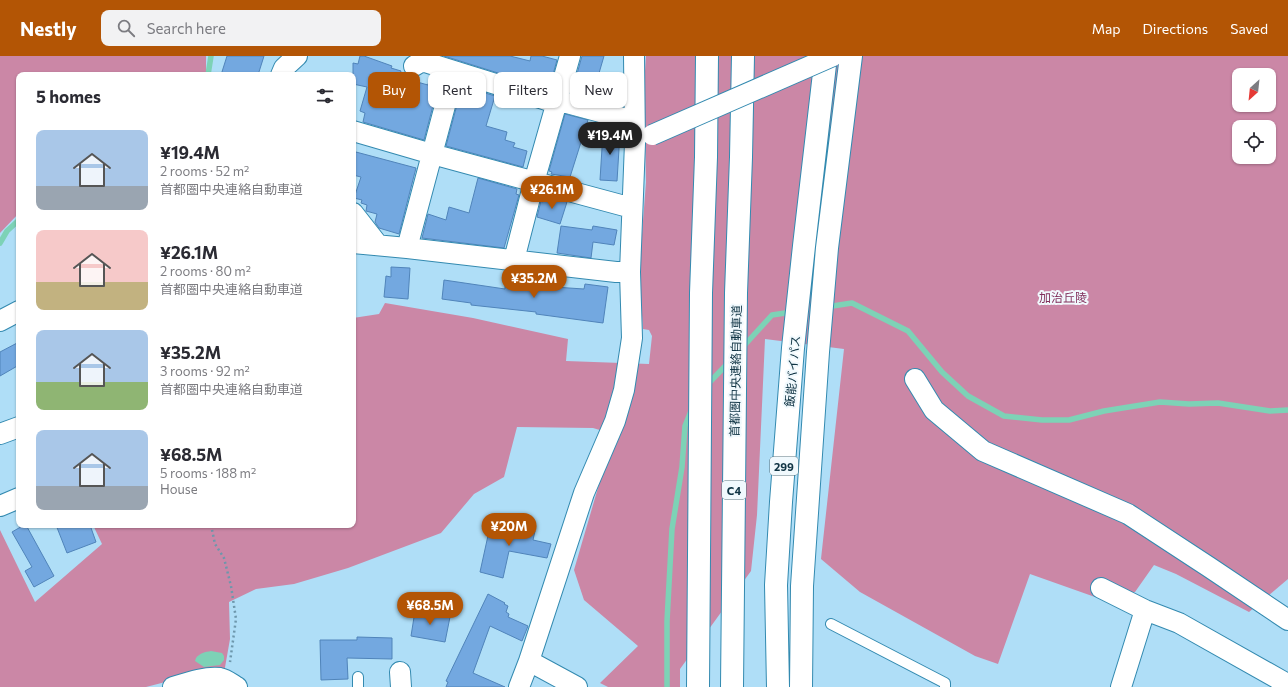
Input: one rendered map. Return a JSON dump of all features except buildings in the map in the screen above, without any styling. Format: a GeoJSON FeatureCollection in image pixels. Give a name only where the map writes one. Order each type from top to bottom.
{"type":"FeatureCollection","features":[{"type":"Feature","properties":{"kind":"highway"},"geometry":{"type":"LineString","coordinates":[[698,687],[701,293],[706,158],[707,56]]}},
{"type":"Feature","properties":{"kind":"highway","name":"首都圏中央連絡自動車道"},"geometry":{"type":"LineString","coordinates":[[732,687],[736,293],[743,56]]}},
{"type":"Feature","properties":{"kind":"highway","name":"飯能バイパス"},"geometry":{"type":"LineString","coordinates":[[778,687],[776,585],[793,348],[826,56]]}},
{"type":"Feature","properties":{"kind":"highway","name":"飯能バイパス"},"geometry":{"type":"LineString","coordinates":[[801,687],[802,586],[818,352],[827,248],[850,56]]}},
{"type":"Feature","properties":{"kind":"street"},"geometry":{"type":"LineString","coordinates":[[282,72],[284,68],[297,56]]}},
{"type":"Feature","properties":{"kind":"street"},"geometry":{"type":"LineString","coordinates":[[562,83],[570,56]]}},
{"type":"Feature","properties":{"kind":"street"},"geometry":{"type":"LineString","coordinates":[[519,687],[529,661],[584,493],[615,421],[624,390],[632,338],[630,272],[632,208],[643,139],[634,121],[634,56]]}},
{"type":"Feature","properties":{"kind":"street"},"geometry":{"type":"LineString","coordinates":[[643,139],[833,56]]}},
{"type":"Feature","properties":{"kind":"street"},"geometry":{"type":"LineString","coordinates":[[414,66],[425,62],[454,72]]}},
{"type":"Feature","properties":{"kind":"street"},"geometry":{"type":"LineString","coordinates":[[562,103],[567,103],[634,121]]}},
{"type":"Feature","properties":{"kind":"street"},"geometry":{"type":"LineString","coordinates":[[406,248],[444,108]]}},
{"type":"Feature","properties":{"kind":"street"},"geometry":{"type":"LineString","coordinates":[[514,260],[555,108]]}},
{"type":"Feature","properties":{"kind":"street"},"geometry":{"type":"LineString","coordinates":[[356,132],[632,208]]}},
{"type":"Feature","properties":{"kind":"street"},"geometry":{"type":"LineString","coordinates":[[356,217],[378,245]]}},
{"type":"Feature","properties":{"kind":"street"},"geometry":{"type":"LineString","coordinates":[[356,243],[616,272],[630,272]]}},
{"type":"Feature","properties":{"kind":"street"},"geometry":{"type":"LineString","coordinates":[[0,321],[16,313]]}},
{"type":"Feature","properties":{"kind":"street"},"geometry":{"type":"LineString","coordinates":[[915,379],[934,410],[983,451],[1128,514],[1288,620]]}},
{"type":"Feature","properties":{"kind":"street"},"geometry":{"type":"LineString","coordinates":[[0,434],[16,429]]}},
{"type":"Feature","properties":{"kind":"street"},"geometry":{"type":"LineString","coordinates":[[0,506],[16,499]]}},
{"type":"Feature","properties":{"kind":"street"},"geometry":{"type":"LineString","coordinates":[[1101,588],[1145,610],[1179,623],[1282,681],[1287,687]]}},
{"type":"Feature","properties":{"kind":"street"},"geometry":{"type":"LineString","coordinates":[[1121,687],[1145,610]]}},
{"type":"Feature","properties":{"kind":"street"},"geometry":{"type":"LineString","coordinates":[[529,661],[577,687]]}},
{"type":"Feature","properties":{"kind":"street"},"geometry":{"type":"LineString","coordinates":[[173,687],[191,681],[220,678],[232,683]]}},
{"type":"Feature","properties":{"kind":"lane"},"geometry":{"type":"LineString","coordinates":[[831,624],[945,683],[945,687]]}},
{"type":"Feature","properties":{"kind":"path"},"geometry":{"type":"LineString","coordinates":[[212,528],[216,544],[224,558],[232,586],[236,619],[232,655],[232,683]]}},
{"type":"Feature","properties":{"kind":"green space"},"geometry":{"type":"Polygon","coordinates":[[[0,56],[206,56],[206,72],[16,72],[16,216],[0,233],[0,56]]]}},
{"type":"Feature","properties":{"kind":"green space","name":"加治丘陵"},"geometry":{"type":"Polygon","coordinates":[[[646,56],[1288,56],[1288,579],[1249,612],[1176,574],[1154,565],[1135,592],[1095,597],[1030,574],[998,664],[975,656],[860,592],[821,559],[844,349],[765,339],[757,515],[751,571],[680,669],[680,687],[608,687],[600,683],[638,646],[584,600],[574,570],[600,481],[620,436],[593,428],[517,427],[504,477],[474,494],[441,533],[348,568],[294,584],[256,589],[229,602],[230,639],[224,673],[177,679],[146,687],[0,687],[0,530],[35,602],[102,544],[94,528],[356,528],[356,318],[379,314],[385,303],[473,318],[568,339],[566,361],[649,364],[652,336],[649,330],[643,329],[639,274],[646,182],[644,86],[646,56]]]}},
{"type":"Feature","properties":{"kind":"shaded area"},"geometry":{"type":"Polygon","coordinates":[[[211,651],[222,653],[224,656],[224,660],[220,665],[204,667],[195,661],[201,654],[211,651]]]}},
{"type":"Feature","properties":{"kind":"waterway"},"geometry":{"type":"LineString","coordinates":[[208,72],[211,56]]}},
{"type":"Feature","properties":{"kind":"waterway"},"geometry":{"type":"LineString","coordinates":[[0,243],[7,231],[16,223]]}},
{"type":"Feature","properties":{"kind":"waterway"},"geometry":{"type":"LineString","coordinates":[[826,307],[852,303],[908,331],[942,372],[968,396],[1004,416],[1042,420],[1069,420],[1104,411],[1160,402],[1189,404],[1218,403],[1270,411],[1288,410]]}},
{"type":"Feature","properties":{"kind":"waterway"},"geometry":{"type":"LineString","coordinates":[[741,349],[772,315],[792,312]]}},
{"type":"Feature","properties":{"kind":"waterway"},"geometry":{"type":"LineString","coordinates":[[707,385],[729,362]]}},
{"type":"Feature","properties":{"kind":"waterway"},"geometry":{"type":"LineString","coordinates":[[667,687],[667,621],[672,529],[682,467],[685,426],[691,411]]}}]}
